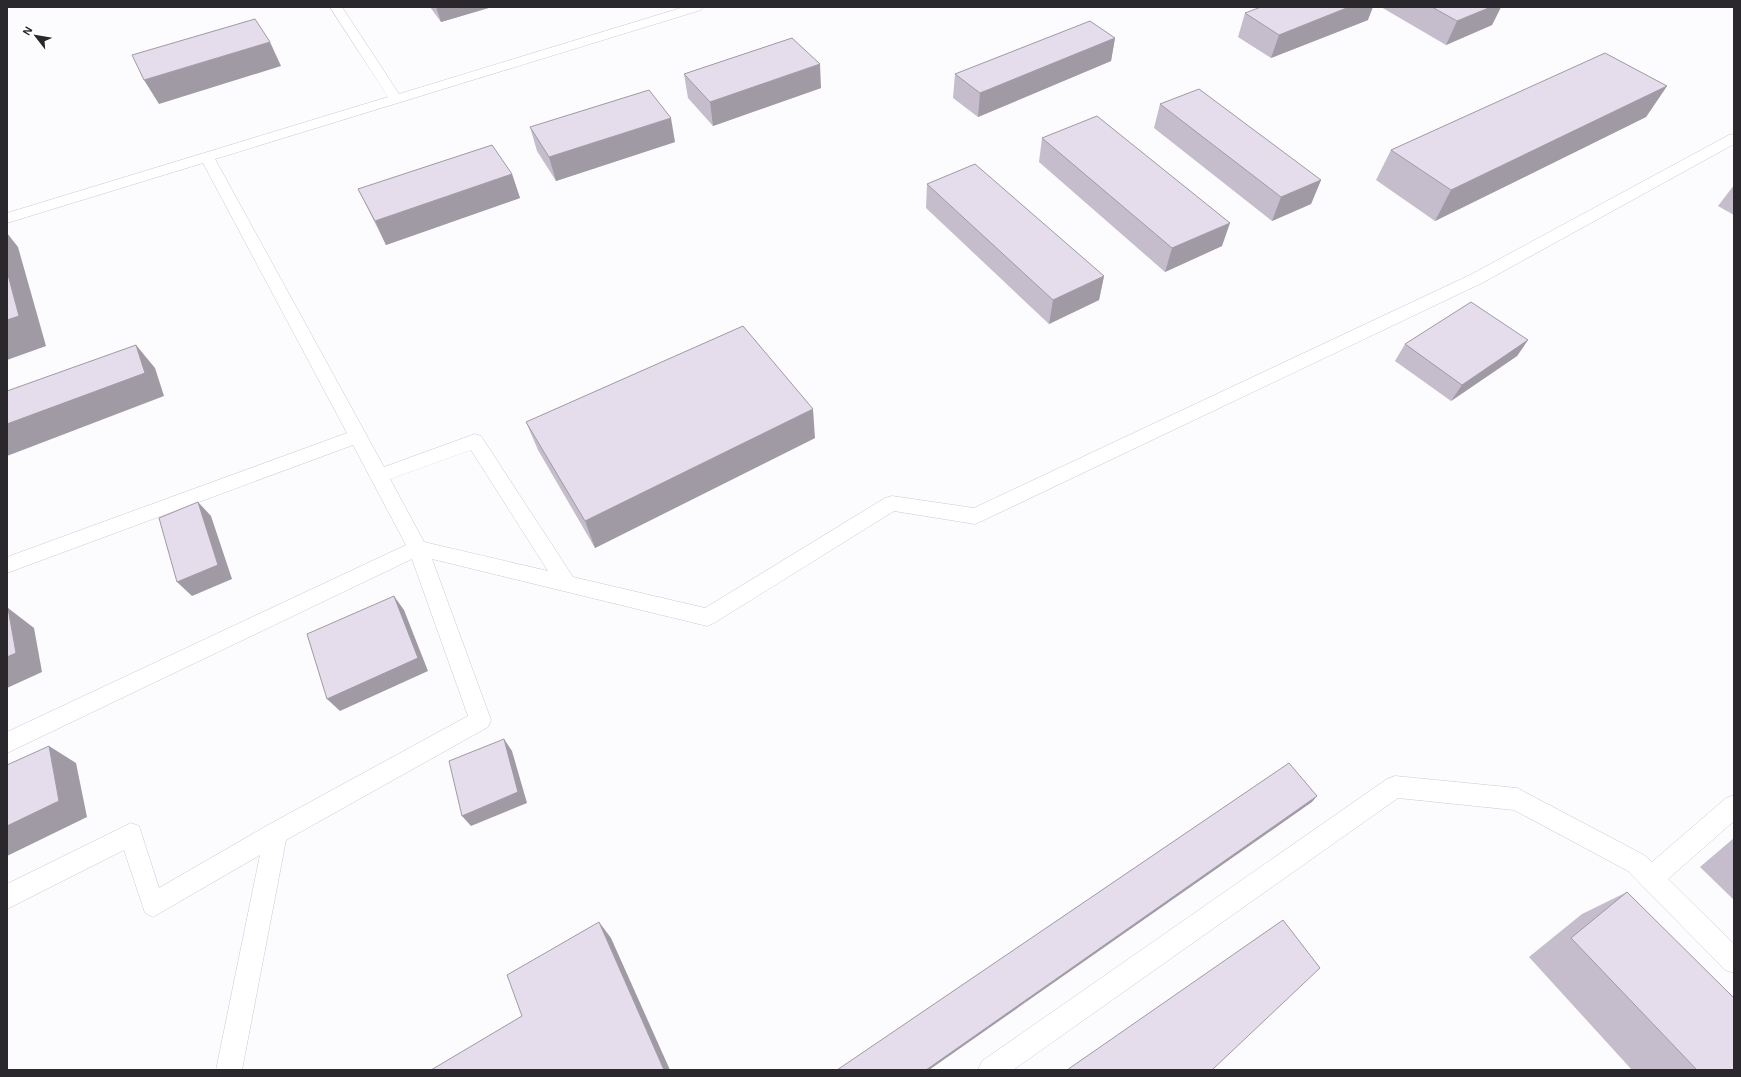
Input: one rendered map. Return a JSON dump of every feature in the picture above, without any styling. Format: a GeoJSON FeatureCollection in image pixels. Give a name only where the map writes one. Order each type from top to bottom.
{"type":"FeatureCollection","features":[{"type":"Feature","properties":{"kind":"lane"},"geometry":{"type":"LineString","coordinates":[[336,7],[396,99]]}},
{"type":"Feature","properties":{"kind":"lane"},"geometry":{"type":"LineString","coordinates":[[7,218],[698,7]]}},
{"type":"Feature","properties":{"kind":"lane"},"geometry":{"type":"LineString","coordinates":[[7,743],[418,548],[707,617],[892,503],[975,516],[1476,279],[1734,138]]}},
{"type":"Feature","properties":{"kind":"lane"},"geometry":{"type":"LineString","coordinates":[[7,897],[131,834],[153,905],[276,833],[480,720],[418,548],[208,157]]}},
{"type":"Feature","properties":{"kind":"lane"},"geometry":{"type":"LineString","coordinates":[[7,565],[357,436]]}},
{"type":"Feature","properties":{"kind":"lane"},"geometry":{"type":"LineString","coordinates":[[379,476],[475,441],[566,583]]}},
{"type":"Feature","properties":{"kind":"lane"},"geometry":{"type":"LineString","coordinates":[[991,1070],[1395,787],[1517,799],[1636,863],[1734,961]]}},
{"type":"Feature","properties":{"kind":"lane"},"geometry":{"type":"LineString","coordinates":[[1651,878],[1734,806]]}},
{"type":"Feature","properties":{"kind":"lane"},"geometry":{"type":"LineString","coordinates":[[229,1070],[276,833]]}},
{"type":"Feature","properties":{"kind":"building"},"geometry":{"type":"Polygon","coordinates":[[[1261,7],[1349,7],[1279,35],[1245,13],[1261,7]]]}},
{"type":"Feature","properties":{"kind":"building"},"geometry":{"type":"Polygon","coordinates":[[[1432,7],[1491,7],[1457,21],[1432,7]]]}},
{"type":"Feature","properties":{"kind":"building"},"geometry":{"type":"Polygon","coordinates":[[[255,19],[270,42],[144,80],[132,55],[255,19]]]}},
{"type":"Feature","properties":{"kind":"building"},"geometry":{"type":"Polygon","coordinates":[[[1090,21],[1115,38],[980,93],[955,74],[1090,21]]]}},
{"type":"Feature","properties":{"kind":"building"},"geometry":{"type":"Polygon","coordinates":[[[792,38],[820,64],[710,102],[684,74],[792,38]]]}},
{"type":"Feature","properties":{"kind":"building"},"geometry":{"type":"Polygon","coordinates":[[[1605,53],[1667,86],[1451,190],[1391,150],[1605,53]]]}},
{"type":"Feature","properties":{"kind":"building"},"geometry":{"type":"Polygon","coordinates":[[[1199,89],[1321,180],[1281,197],[1160,104],[1199,89]]]}},
{"type":"Feature","properties":{"kind":"building"},"geometry":{"type":"Polygon","coordinates":[[[649,90],[671,118],[549,157],[530,127],[649,90]]]}},
{"type":"Feature","properties":{"kind":"building"},"geometry":{"type":"Polygon","coordinates":[[[1097,116],[1230,223],[1172,248],[1042,138],[1097,116]]]}},
{"type":"Feature","properties":{"kind":"building"},"geometry":{"type":"Polygon","coordinates":[[[492,145],[512,174],[375,221],[358,189],[492,145]]]}},
{"type":"Feature","properties":{"kind":"building"},"geometry":{"type":"Polygon","coordinates":[[[975,164],[1104,276],[1053,300],[927,184],[975,164]]]}},
{"type":"Feature","properties":{"kind":"building"},"geometry":{"type":"Polygon","coordinates":[[[7,271],[19,316],[7,320],[7,271]]]}},
{"type":"Feature","properties":{"kind":"building"},"geometry":{"type":"Polygon","coordinates":[[[1471,302],[1528,340],[1462,385],[1405,344],[1471,302]]]}},
{"type":"Feature","properties":{"kind":"building"},"geometry":{"type":"Polygon","coordinates":[[[743,326],[813,409],[585,521],[526,422],[743,326]]]}},
{"type":"Feature","properties":{"kind":"building"},"geometry":{"type":"Polygon","coordinates":[[[136,345],[145,373],[7,424],[7,391],[136,345]]]}},
{"type":"Feature","properties":{"kind":"building"},"geometry":{"type":"Polygon","coordinates":[[[198,502],[218,565],[177,582],[159,518],[198,502]]]}},
{"type":"Feature","properties":{"kind":"building"},"geometry":{"type":"Polygon","coordinates":[[[394,596],[418,658],[327,699],[307,634],[394,596]]]}},
{"type":"Feature","properties":{"kind":"building"},"geometry":{"type":"Polygon","coordinates":[[[7,608],[16,653],[7,657],[7,608]]]}},
{"type":"Feature","properties":{"kind":"building"},"geometry":{"type":"Polygon","coordinates":[[[504,739],[518,792],[462,816],[449,761],[504,739]]]}},
{"type":"Feature","properties":{"kind":"building"},"geometry":{"type":"Polygon","coordinates":[[[49,746],[59,801],[7,826],[7,765],[49,746]]]}},
{"type":"Feature","properties":{"kind":"building"},"geometry":{"type":"Polygon","coordinates":[[[1289,763],[1317,796],[926,1070],[837,1070],[1289,763]]]}},
{"type":"Feature","properties":{"kind":"building"},"geometry":{"type":"Polygon","coordinates":[[[1627,892],[1734,998],[1734,1070],[1697,1070],[1571,938],[1627,892]]]}},
{"type":"Feature","properties":{"kind":"building"},"geometry":{"type":"Polygon","coordinates":[[[1283,920],[1320,968],[1212,1070],[1067,1070],[1283,920]]]}},
{"type":"Feature","properties":{"kind":"building"},"geometry":{"type":"Polygon","coordinates":[[[599,922],[664,1070],[431,1070],[522,1016],[507,975],[599,922]]]}}]}
